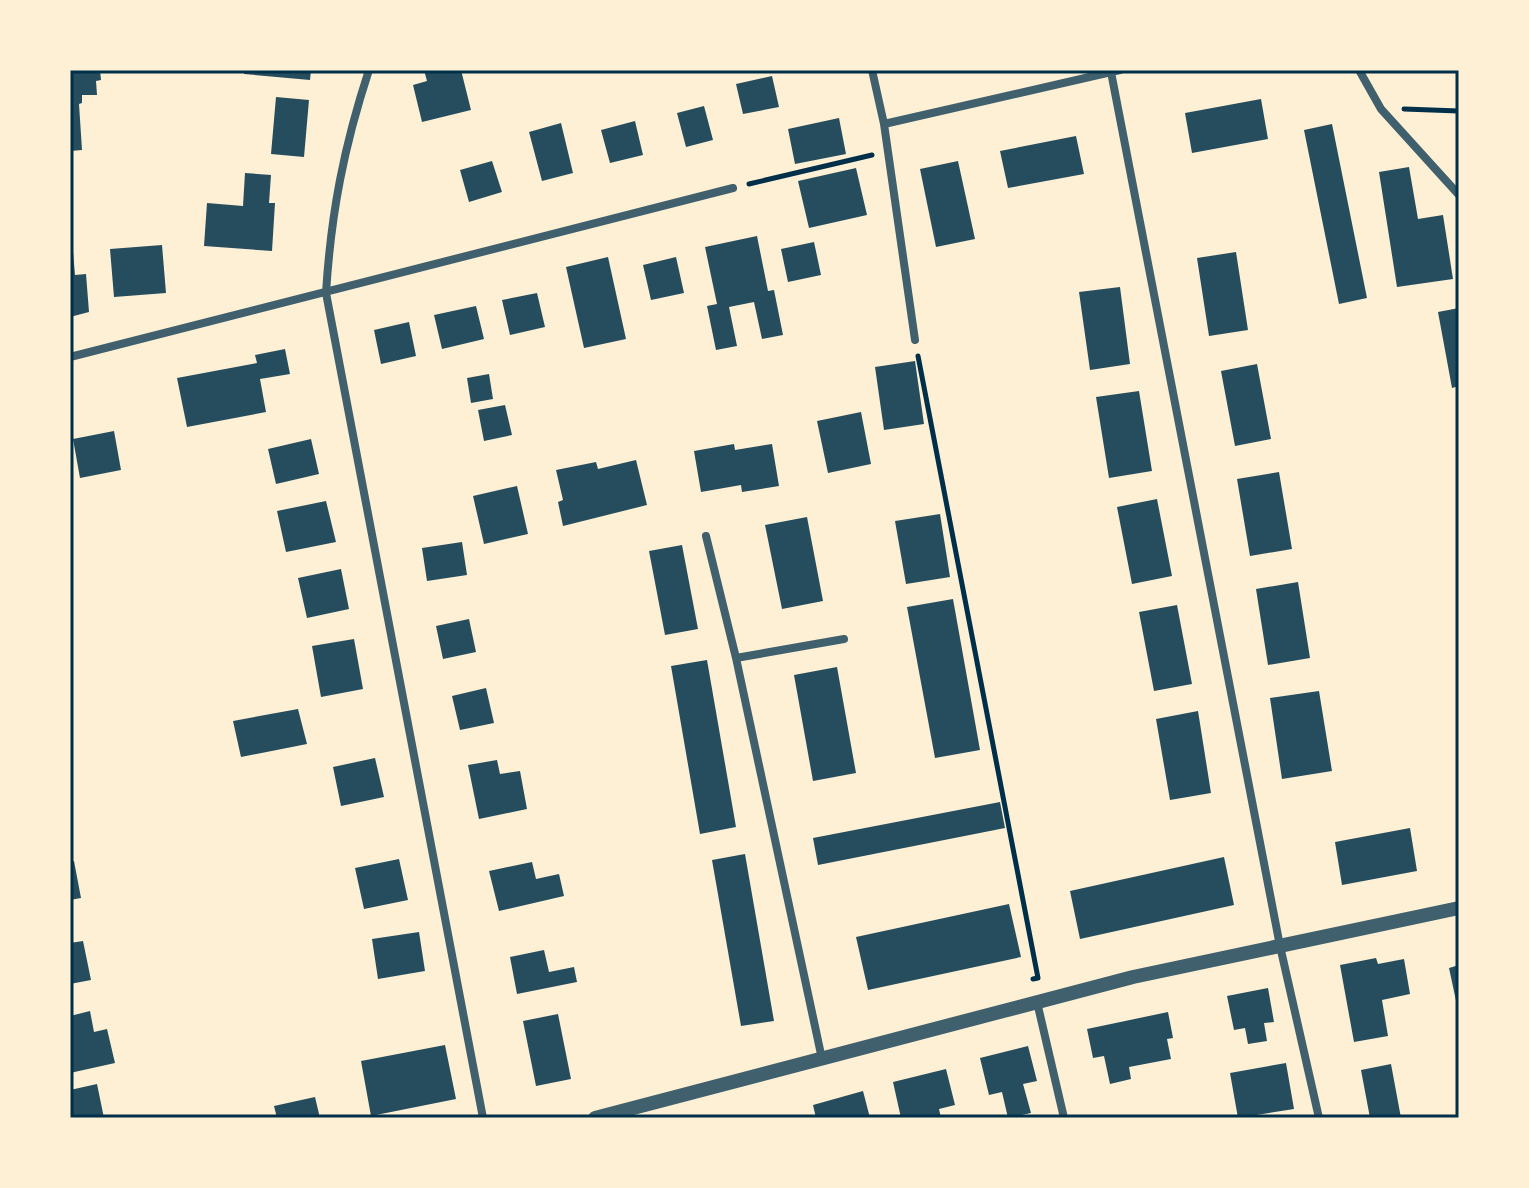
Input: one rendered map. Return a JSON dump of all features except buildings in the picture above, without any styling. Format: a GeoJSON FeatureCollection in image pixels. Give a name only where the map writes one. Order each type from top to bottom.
{"type":"FeatureCollection","features":[{"type":"Feature","properties":{"kind":"street"},"geometry":{"type":"LineString","coordinates":[[369,70],[349,131],[330,230],[326,293],[483,1118]]}},
{"type":"Feature","properties":{"kind":"street"},"geometry":{"type":"LineString","coordinates":[[872,70],[884,124],[915,340]]}},
{"type":"Feature","properties":{"kind":"street"},"geometry":{"type":"LineString","coordinates":[[1359,70],[1381,109],[1459,195]]}},
{"type":"Feature","properties":{"kind":"street"},"geometry":{"type":"LineString","coordinates":[[884,124],[1115,71],[1280,946],[1319,1118]]}},
{"type":"Feature","properties":{"kind":"street"},"geometry":{"type":"LineString","coordinates":[[70,357],[733,188]]}},
{"type":"Feature","properties":{"kind":"street"},"geometry":{"type":"LineString","coordinates":[[706,536],[736,658],[822,1059]]}},
{"type":"Feature","properties":{"kind":"street"},"geometry":{"type":"LineString","coordinates":[[736,658],[844,639]]}},
{"type":"Feature","properties":{"kind":"street"},"geometry":{"type":"LineString","coordinates":[[595,1118],[1133,977],[1459,908]]}},
{"type":"Feature","properties":{"kind":"street"},"geometry":{"type":"LineString","coordinates":[[1031,1004],[1064,1118]]}},
{"type":"Feature","properties":{"kind":"path"},"geometry":{"type":"LineString","coordinates":[[1381,109],[1459,111]]}},
{"type":"Feature","properties":{"kind":"path"},"geometry":{"type":"LineString","coordinates":[[733,188],[872,155],[884,124]]}},
{"type":"Feature","properties":{"kind":"path"},"geometry":{"type":"LineString","coordinates":[[915,340],[1038,978],[1017,982],[1031,1004]]}}]}
